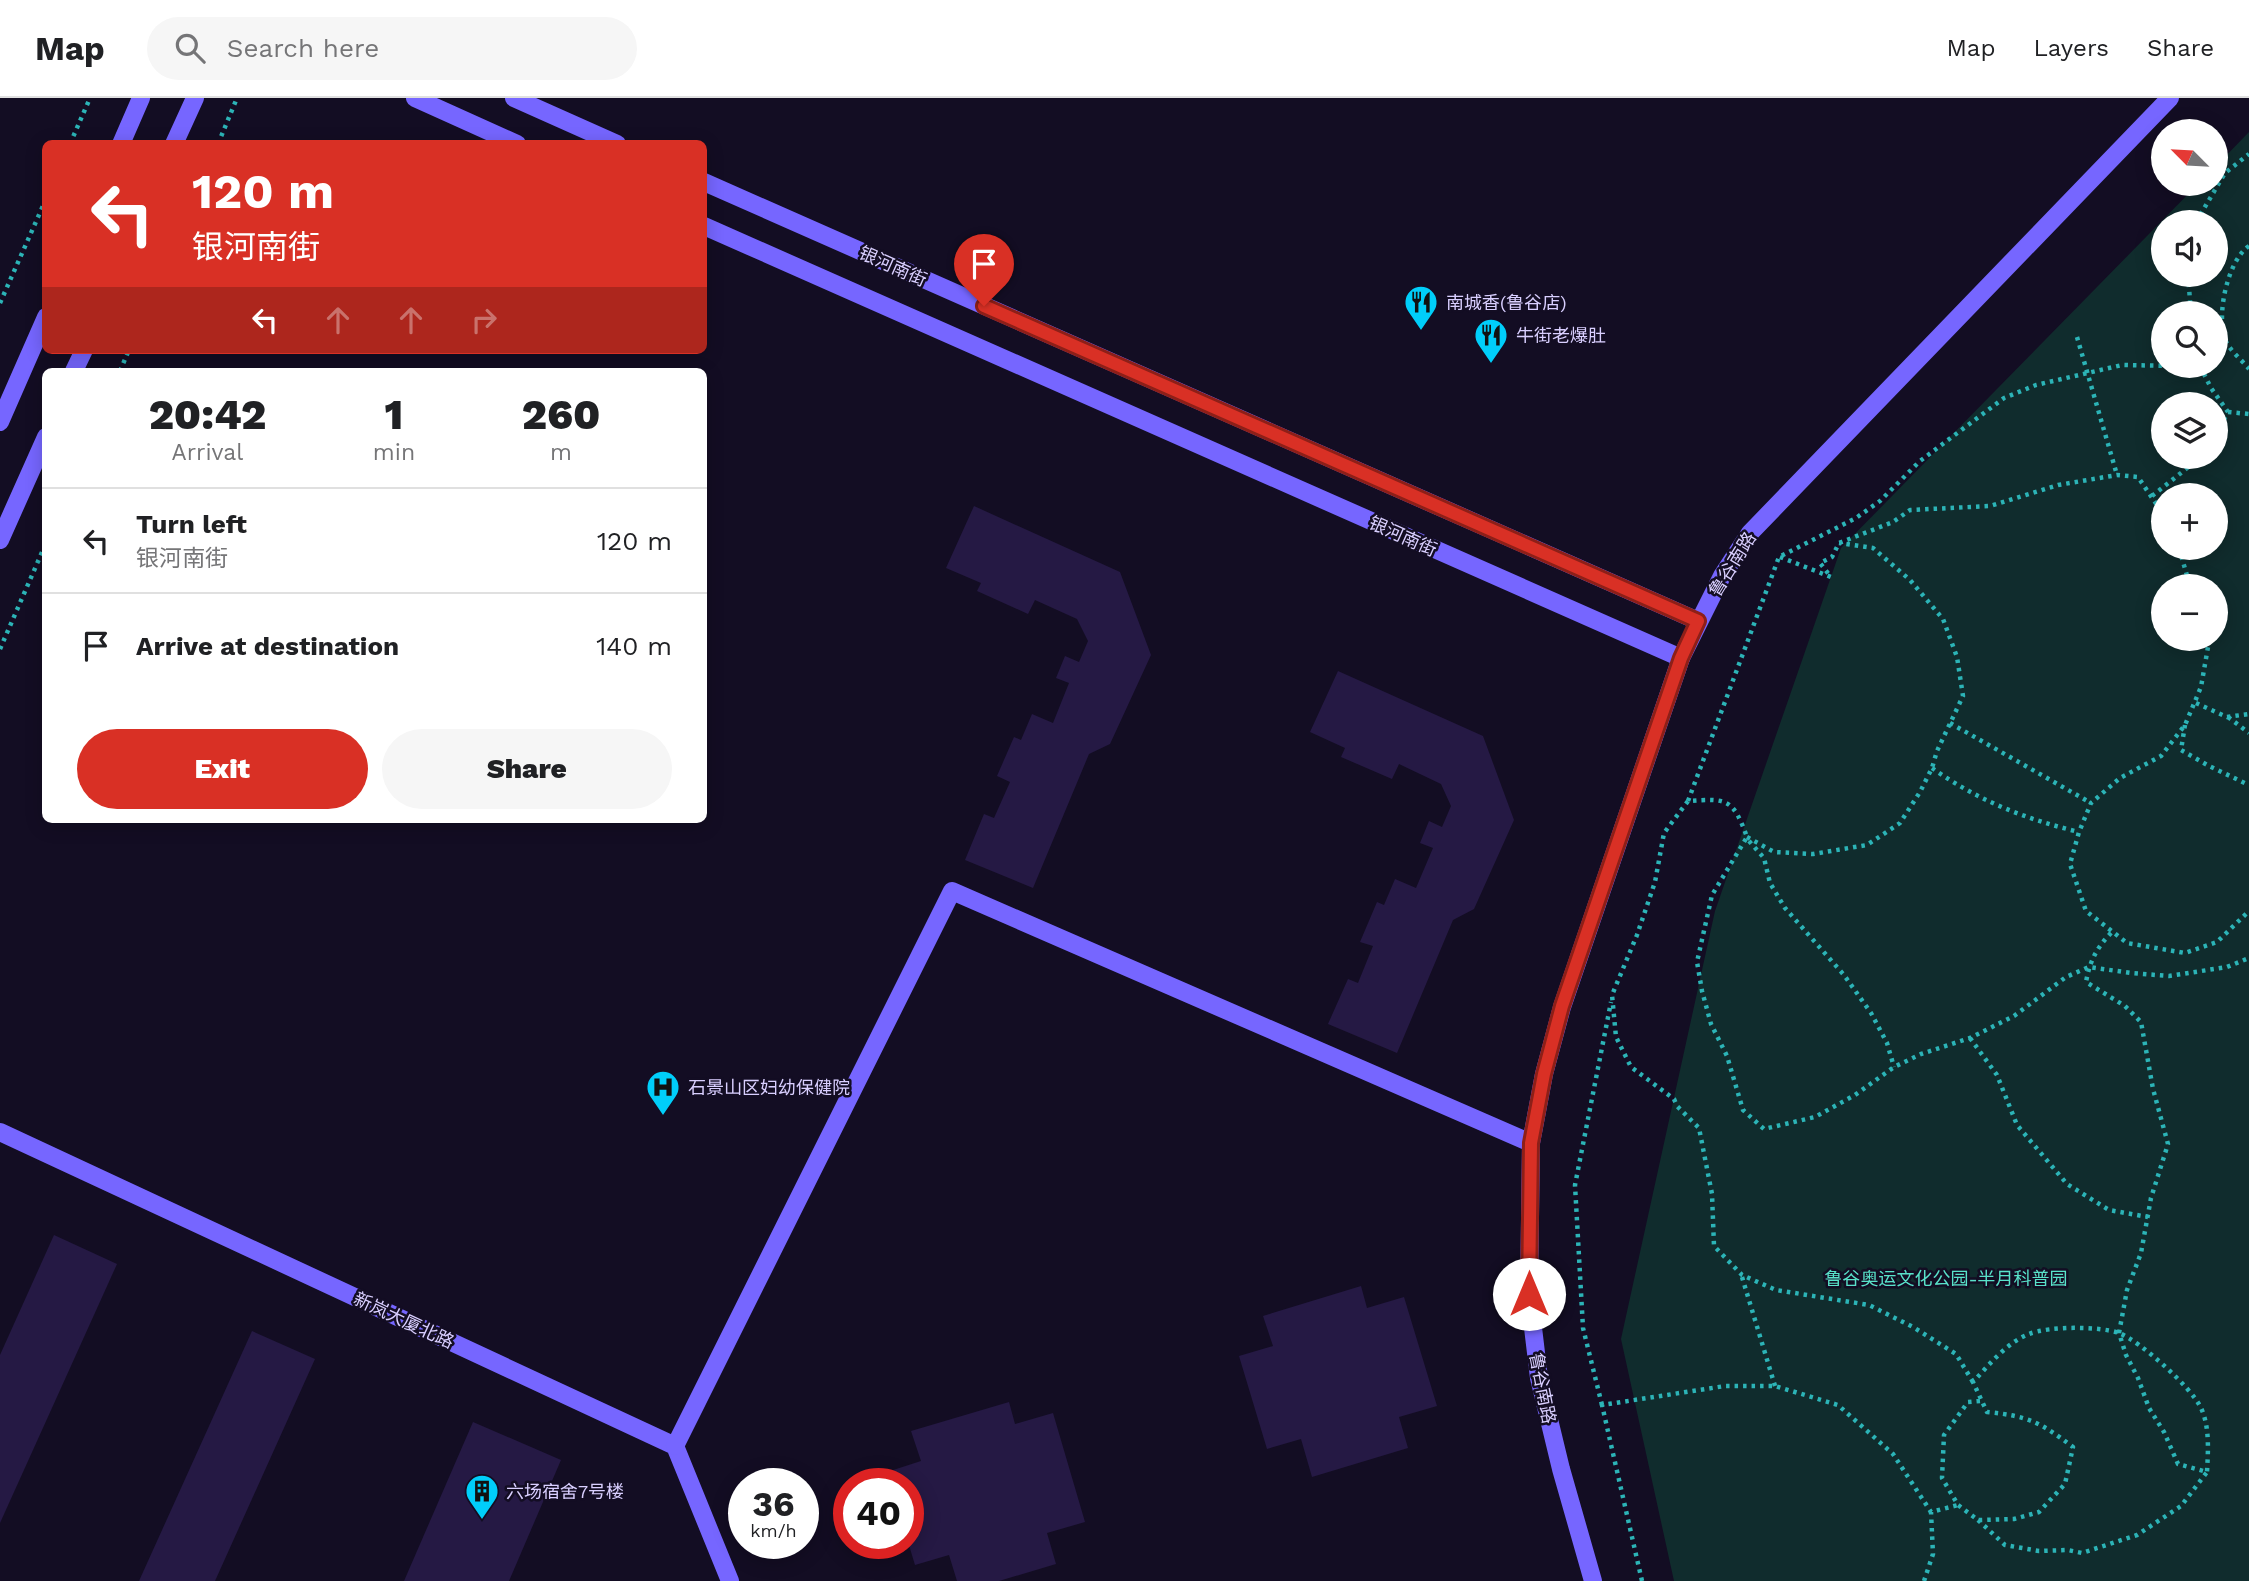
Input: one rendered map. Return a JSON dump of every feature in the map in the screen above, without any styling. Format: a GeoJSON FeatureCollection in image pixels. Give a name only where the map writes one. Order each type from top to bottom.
{"type":"FeatureCollection","features":[{"type":"Feature","properties":{"kind":"street"},"geometry":{"type":"LineString","coordinates":[[123,140],[141,98]]}},
{"type":"Feature","properties":{"kind":"street"},"geometry":{"type":"LineString","coordinates":[[176,140],[194,98]]}},
{"type":"Feature","properties":{"kind":"street"},"geometry":{"type":"LineString","coordinates":[[415,98],[508,140]]}},
{"type":"Feature","properties":{"kind":"street"},"geometry":{"type":"LineString","coordinates":[[514,98],[608,140]]}},
{"type":"Feature","properties":{"kind":"street","name":"鲁谷南路"},"geometry":{"type":"LineString","coordinates":[[1593,1581],[1561,1469],[1539,1378],[1529,1294],[1531,1143],[1544,1074],[1562,1006],[1681,658],[1721,576],[1749,533],[2170,98]]}},
{"type":"Feature","properties":{"kind":"street","name":"银河南街"},"geometry":{"type":"LineString","coordinates":[[707,183],[1698,621]]}},
{"type":"Feature","properties":{"kind":"street","name":"银河南街"},"geometry":{"type":"LineString","coordinates":[[707,227],[1681,658]]}},
{"type":"Feature","properties":{"kind":"street"},"geometry":{"type":"LineString","coordinates":[[0,422],[42,326]]}},
{"type":"Feature","properties":{"kind":"street"},"geometry":{"type":"LineString","coordinates":[[0,540],[42,446]]}},
{"type":"Feature","properties":{"kind":"street"},"geometry":{"type":"LineString","coordinates":[[730,1581],[675,1446],[952,891],[1531,1143]]}},
{"type":"Feature","properties":{"kind":"street","name":"新岚大厦北路"},"geometry":{"type":"LineString","coordinates":[[0,1132],[675,1446]]}},
{"type":"Feature","properties":{"kind":"path"},"geometry":{"type":"LineString","coordinates":[[72,140],[90,98]]}},
{"type":"Feature","properties":{"kind":"path"},"geometry":{"type":"LineString","coordinates":[[220,140],[237,98]]}},
{"type":"Feature","properties":{"kind":"path"},"geometry":{"type":"LineString","coordinates":[[2203,210],[2225,173],[2249,154]]}},
{"type":"Feature","properties":{"kind":"path"},"geometry":{"type":"LineString","coordinates":[[0,303],[42,208]]}},
{"type":"Feature","properties":{"kind":"path"},"geometry":{"type":"LineString","coordinates":[[2223,301],[2234,265],[2249,246]]}},
{"type":"Feature","properties":{"kind":"path"},"geometry":{"type":"LineString","coordinates":[[2077,337],[2117,475]]}},
{"type":"Feature","properties":{"kind":"path"},"geometry":{"type":"LineString","coordinates":[[2228,343],[2249,369]]}},
{"type":"Feature","properties":{"kind":"path"},"geometry":{"type":"LineString","coordinates":[[1642,1581],[1583,1328],[1575,1185],[1612,995],[1655,882],[1664,833],[1688,801],[1779,557],[1856,518],[1880,501],[1920,461],[2004,398],[2036,385],[2122,365],[2151,366]]}},
{"type":"Feature","properties":{"kind":"path"},"geometry":{"type":"LineString","coordinates":[[2228,412],[2249,414]]}},
{"type":"Feature","properties":{"kind":"path"},"geometry":{"type":"LineString","coordinates":[[2168,483],[2186,469]]}},
{"type":"Feature","properties":{"kind":"path"},"geometry":{"type":"LineString","coordinates":[[1749,533],[1774,555],[1831,577],[1820,563],[1832,557],[1839,542],[1893,522],[1910,509],[1990,506],[2058,485],[2117,475],[2138,477],[2151,495]]}},
{"type":"Feature","properties":{"kind":"path"},"geometry":{"type":"LineString","coordinates":[[1746,837],[1774,852],[1813,854],[1867,845],[1900,823],[1920,792],[1963,696],[1957,657],[1943,619],[1910,580],[1873,548],[1839,542]]}},
{"type":"Feature","properties":{"kind":"path"},"geometry":{"type":"LineString","coordinates":[[0,649],[42,552]]}},
{"type":"Feature","properties":{"kind":"path"},"geometry":{"type":"LineString","coordinates":[[2207,651],[2196,703],[2185,725],[2161,756],[2120,778],[2091,803],[2078,832],[2070,864],[2086,911],[2127,943],[2185,953],[2217,942],[2249,911]]}},
{"type":"Feature","properties":{"kind":"path"},"geometry":{"type":"LineString","coordinates":[[2196,703],[2227,717],[2249,733]]}},
{"type":"Feature","properties":{"kind":"path"},"geometry":{"type":"LineString","coordinates":[[2227,717],[2249,714]]}},
{"type":"Feature","properties":{"kind":"path"},"geometry":{"type":"LineString","coordinates":[[1950,723],[2091,803]]}},
{"type":"Feature","properties":{"kind":"path"},"geometry":{"type":"LineString","coordinates":[[2185,725],[2181,750],[2249,785]]}},
{"type":"Feature","properties":{"kind":"path"},"geometry":{"type":"LineString","coordinates":[[1932,768],[1994,806],[2037,822],[2078,832]]}},
{"type":"Feature","properties":{"kind":"path"},"geometry":{"type":"LineString","coordinates":[[1688,801],[1718,799],[1738,812],[1746,837],[1764,858],[1770,883],[1785,908],[1844,975],[1871,1013],[1887,1043],[1894,1068]]}},
{"type":"Feature","properties":{"kind":"path"},"geometry":{"type":"LineString","coordinates":[[1746,837],[1712,895],[1698,962],[1711,1024],[1727,1056],[1743,1110],[1764,1129],[1815,1117],[1921,1054],[1970,1038],[2014,1016],[2066,977],[2089,967],[2169,976],[2227,967],[2249,958]]}},
{"type":"Feature","properties":{"kind":"path"},"geometry":{"type":"LineString","coordinates":[[2113,931],[2098,946],[2086,982],[2125,1006],[2141,1022],[2153,1089],[2168,1144],[2141,1253],[2127,1290],[2119,1333],[2149,1408],[2164,1432],[2178,1464],[2207,1472]]}},
{"type":"Feature","properties":{"kind":"path"},"geometry":{"type":"LineString","coordinates":[[1612,995],[1616,1037],[1631,1067],[1674,1099],[1677,1106],[1699,1128],[1712,1194],[1714,1246],[1742,1275],[1776,1290],[1869,1305],[1913,1327],[1956,1354],[1987,1412],[2015,1415],[2045,1425],[2073,1447],[2065,1484],[2039,1512],[2014,1519],[1978,1520]]}},
{"type":"Feature","properties":{"kind":"path"},"geometry":{"type":"LineString","coordinates":[[1970,1038],[1997,1074],[2017,1125],[2067,1184],[2109,1210],[2148,1217]]}},
{"type":"Feature","properties":{"kind":"path"},"geometry":{"type":"LineString","coordinates":[[1742,1275],[1775,1386]]}},
{"type":"Feature","properties":{"kind":"path"},"geometry":{"type":"LineString","coordinates":[[1973,1382],[2005,1349],[2029,1334],[2058,1329],[2119,1333],[2158,1359],[2201,1408],[2208,1445],[2207,1472],[2181,1506],[2137,1535],[2082,1553],[2068,1550],[2039,1551],[2005,1545],[1958,1505],[1942,1478],[1944,1435],[1968,1402],[1980,1401]]}},
{"type":"Feature","properties":{"kind":"path"},"geometry":{"type":"LineString","coordinates":[[1602,1405],[1725,1386],[1775,1386],[1838,1405],[1893,1454],[1931,1512],[1933,1554],[1924,1581]]}},
{"type":"Feature","properties":{"kind":"path"},"geometry":{"type":"LineString","coordinates":[[1931,1512],[1958,1505]]}},
{"type":"Feature","properties":{"kind":"green space","name":"鲁谷奥运文化公园-半月科普园"},"geometry":{"type":"Polygon","coordinates":[[[2249,132],[2249,1581],[1674,1581],[1621,1339],[1715,911],[1841,548],[2151,232],[2151,287],[2228,287],[2228,210],[2172,210],[2186,196],[2228,196],[2228,154],[2249,132]]]}},
{"type":"Feature","properties":{"kind":"building"},"geometry":{"type":"Polygon","coordinates":[[[974,506],[1120,572],[1151,655],[1110,744],[1089,754],[1033,888],[965,860],[984,814],[994,818],[1010,782],[997,776],[1014,737],[1021,740],[1032,714],[1053,723],[1069,683],[1056,678],[1065,656],[1079,662],[1088,641],[1077,619],[1035,600],[1028,614],[977,591],[981,583],[946,568],[974,506]]]}},
{"type":"Feature","properties":{"kind":"building"},"geometry":{"type":"Polygon","coordinates":[[[1338,671],[1483,736],[1514,820],[1474,909],[1453,920],[1397,1053],[1328,1024],[1348,979],[1358,983],[1373,946],[1360,942],[1377,902],[1384,905],[1395,879],[1416,888],[1433,848],[1420,843],[1429,821],[1442,827],[1451,806],[1441,784],[1399,764],[1392,779],[1341,757],[1345,748],[1310,732],[1338,671]]]}},
{"type":"Feature","properties":{"kind":"building"},"geometry":{"type":"Polygon","coordinates":[[[54,1235],[117,1264],[0,1523],[0,1355],[54,1235]]]}},
{"type":"Feature","properties":{"kind":"building"},"geometry":{"type":"Polygon","coordinates":[[[1361,1286],[1367,1308],[1404,1297],[1437,1406],[1399,1417],[1408,1448],[1312,1477],[1301,1439],[1267,1449],[1239,1356],[1273,1346],[1263,1316],[1361,1286]]]}},
{"type":"Feature","properties":{"kind":"building"},"geometry":{"type":"Polygon","coordinates":[[[252,1331],[315,1359],[215,1581],[139,1581],[252,1331]]]}},
{"type":"Feature","properties":{"kind":"building"},"geometry":{"type":"Polygon","coordinates":[[[1009,1402],[1015,1424],[1053,1413],[1085,1522],[1047,1533],[1056,1564],[999,1581],[957,1581],[949,1555],[915,1565],[913,1559],[924,1559],[924,1468],[899,1468],[921,1461],[911,1431],[1009,1402]]]}},
{"type":"Feature","properties":{"kind":"building","name":"六场宿舍7号楼"},"geometry":{"type":"Polygon","coordinates":[[[473,1422],[561,1460],[509,1581],[404,1581],[473,1422]]]}},
{"type":"Feature","properties":{"kind":"place","name":"南城香(鲁谷店)"},"geometry":{"type":"Point","coordinates":[1421,332]}},
{"type":"Feature","properties":{"kind":"place","name":"牛街老爆肚"},"geometry":{"type":"Point","coordinates":[1491,365]}},
{"type":"Feature","properties":{"kind":"place","name":"石景山区妇幼保健院"},"geometry":{"type":"Point","coordinates":[663,1117]}},
{"type":"Feature","properties":{"kind":"place","name":"六场宿舍7号楼"},"geometry":{"type":"Point","coordinates":[482,1521]}},
{"type":"Feature","properties":{"kind":"route"},"geometry":{"type":"LineString","coordinates":[[984,306],[1698,621],[1681,658],[1562,1006],[1544,1074],[1531,1143],[1529,1294]]}}]}
